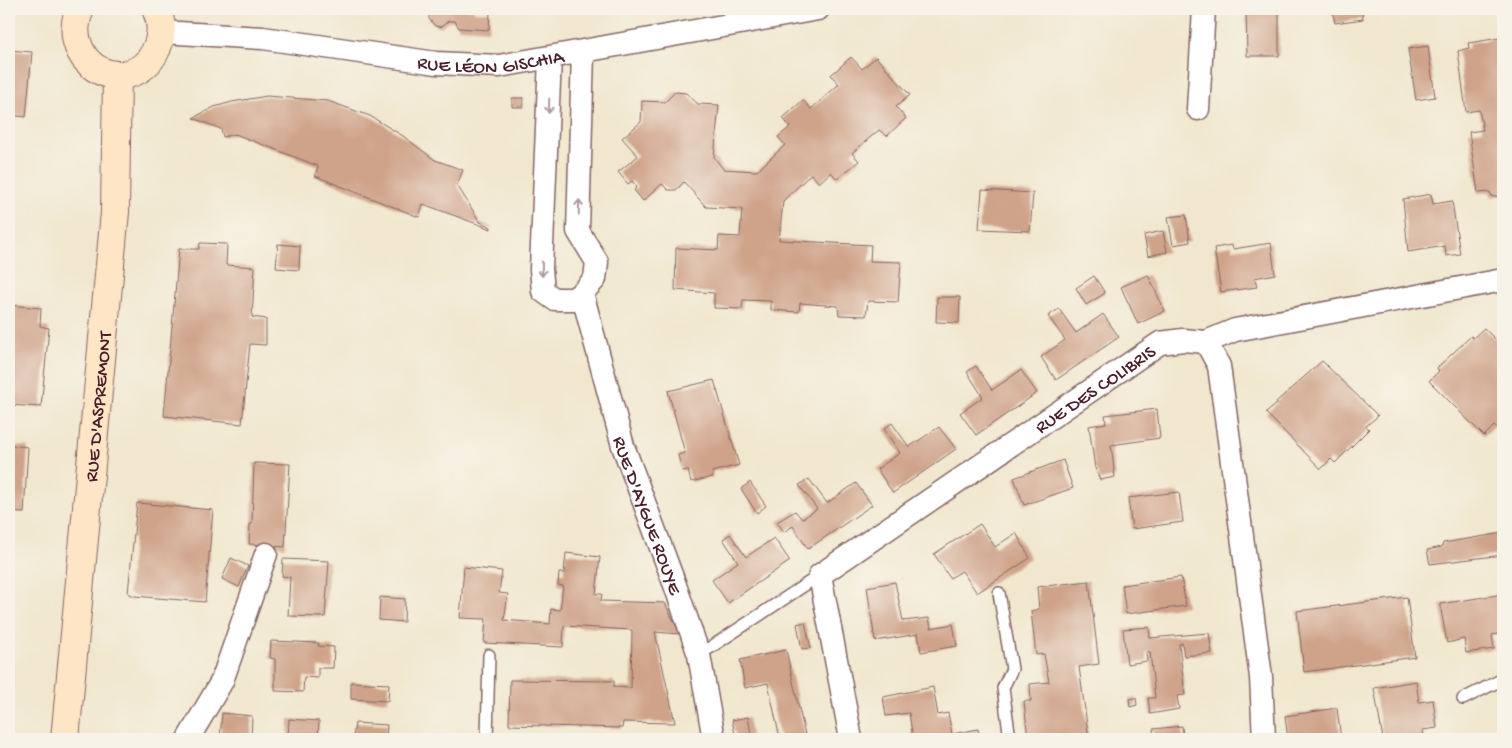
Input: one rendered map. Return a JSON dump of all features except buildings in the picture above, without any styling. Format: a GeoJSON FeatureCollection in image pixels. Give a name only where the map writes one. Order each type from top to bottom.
{"type":"FeatureCollection","features":[{"type":"Feature","properties":{"kind":"main road"},"geometry":{"type":"LineString","coordinates":[[80,9],[76,18],[77,45],[83,56],[93,66],[117,75],[132,71],[148,61],[159,45],[159,21]]}},
{"type":"Feature","properties":{"kind":"main road","name":"RUE D'ASPREMONT"},"geometry":{"type":"LineString","coordinates":[[65,739],[115,212],[117,75]]}},
{"type":"Feature","properties":{"kind":"street","name":"RUE LÉON GISCHIA"},"geometry":{"type":"LineString","coordinates":[[159,21],[436,63],[499,66],[818,9]]}},
{"type":"Feature","properties":{"kind":"street"},"geometry":{"type":"LineString","coordinates":[[1198,109],[1204,9]]}},
{"type":"Feature","properties":{"kind":"street"},"geometry":{"type":"LineString","coordinates":[[550,58],[541,269],[543,291],[554,299],[573,299],[582,293],[595,279],[597,262],[578,231],[583,52]]}},
{"type":"Feature","properties":{"kind":"street"},"geometry":{"type":"LineString","coordinates":[[1258,738],[1260,678],[1219,366],[1206,342],[1235,330],[1503,280]]}},
{"type":"Feature","properties":{"kind":"street","name":"RUE D'AYGUE ROUYE"},"geometry":{"type":"LineString","coordinates":[[582,293],[623,446],[699,655],[714,739]]}},
{"type":"Feature","properties":{"kind":"street","name":"RUE DES COLIBRIS"},"geometry":{"type":"LineString","coordinates":[[820,575],[1160,343],[1183,340],[1206,342]]}},
{"type":"Feature","properties":{"kind":"street"},"geometry":{"type":"LineString","coordinates":[[188,739],[222,681],[266,554]]}},
{"type":"Feature","properties":{"kind":"street"},"geometry":{"type":"LineString","coordinates":[[820,575],[852,739]]}},
{"type":"Feature","properties":{"kind":"lane"},"geometry":{"type":"LineString","coordinates":[[699,655],[820,575]]}},
{"type":"Feature","properties":{"kind":"lane"},"geometry":{"type":"LineString","coordinates":[[999,593],[1012,669],[1003,688],[1010,739]]}},
{"type":"Feature","properties":{"kind":"lane"},"geometry":{"type":"LineString","coordinates":[[487,739],[490,655]]}},
{"type":"Feature","properties":{"kind":"lane"},"geometry":{"type":"LineString","coordinates":[[1463,699],[1503,678]]}}]}
